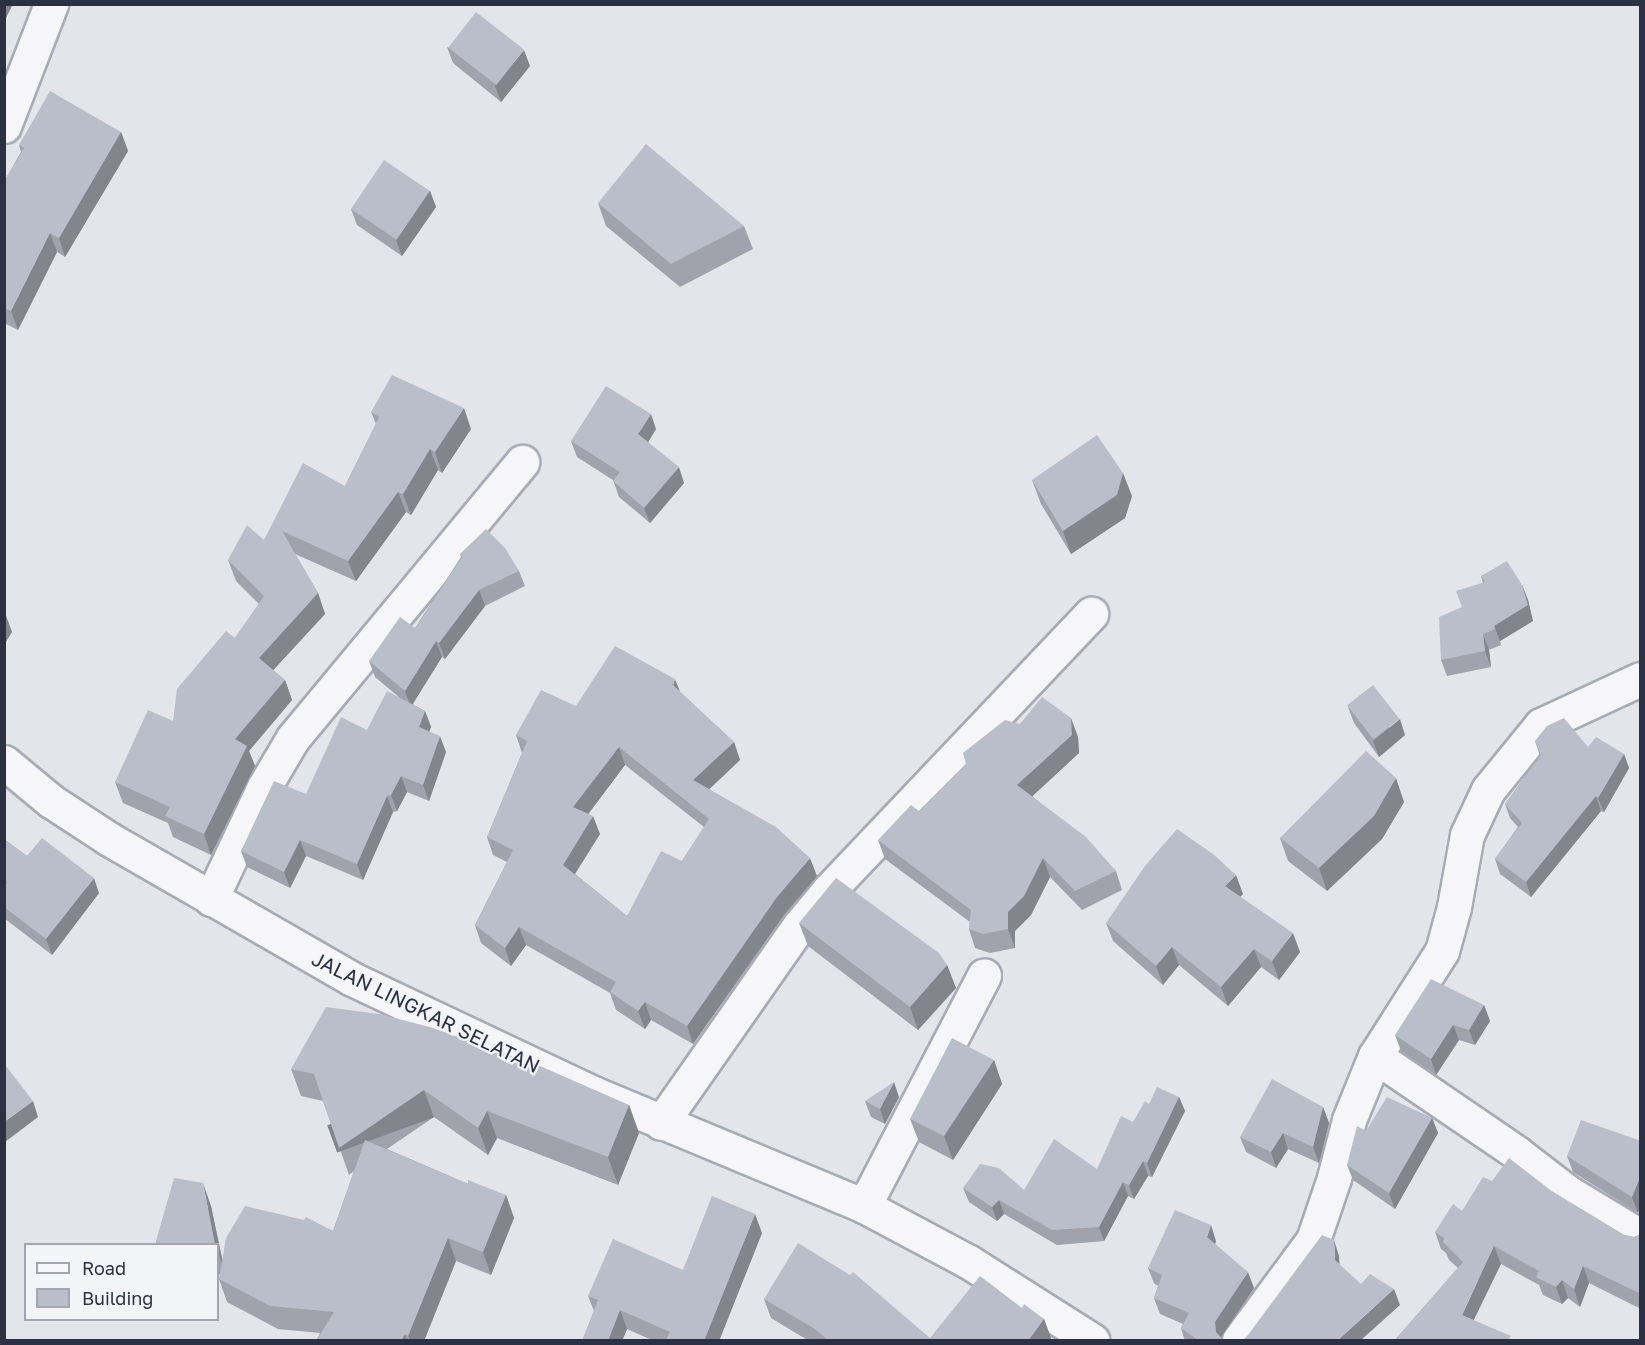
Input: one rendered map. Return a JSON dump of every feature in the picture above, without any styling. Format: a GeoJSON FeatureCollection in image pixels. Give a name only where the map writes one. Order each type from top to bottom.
{"type":"FeatureCollection","features":[{"type":"Feature","properties":{"kind":"street"},"geometry":{"type":"LineString","coordinates":[[4,126],[51,4]]}},
{"type":"Feature","properties":{"kind":"street"},"geometry":{"type":"LineString","coordinates":[[212,899],[264,787],[293,738],[522,462]]}},
{"type":"Feature","properties":{"kind":"street"},"geometry":{"type":"LineString","coordinates":[[661,1122],[799,926],[829,890],[1091,614]]}},
{"type":"Feature","properties":{"kind":"street"},"geometry":{"type":"LineString","coordinates":[[1239,1341],[1313,1240],[1334,1178],[1349,1120],[1375,1056],[1442,951],[1454,907],[1467,835],[1488,790],[1541,725],[1641,679]]}},
{"type":"Feature","properties":{"kind":"street","name":"JALAN LINGKAR SELATAN"},"geometry":{"type":"LineString","coordinates":[[4,762],[51,801],[109,839],[352,979],[523,1061],[661,1122],[864,1206],[969,1262],[1092,1341]]}},
{"type":"Feature","properties":{"kind":"street"},"geometry":{"type":"LineString","coordinates":[[864,1206],[984,975]]}},
{"type":"Feature","properties":{"kind":"street"},"geometry":{"type":"LineString","coordinates":[[1375,1056],[1517,1153],[1569,1193],[1641,1236]]}},
{"type":"Feature","properties":{"kind":"building"},"geometry":{"type":"Polygon","coordinates":[[[476,12],[524,50],[496,85],[448,47],[476,12]]]}},
{"type":"Feature","properties":{"kind":"building"},"geometry":{"type":"Polygon","coordinates":[[[50,91],[121,132],[59,238],[50,233],[11,311],[4,308],[4,182],[24,148],[19,145],[50,91]]]}},
{"type":"Feature","properties":{"kind":"building"},"geometry":{"type":"Polygon","coordinates":[[[646,144],[744,226],[671,264],[598,203],[646,144]]]}},
{"type":"Feature","properties":{"kind":"building"},"geometry":{"type":"Polygon","coordinates":[[[384,160],[430,191],[397,240],[351,209],[384,160]]]}},
{"type":"Feature","properties":{"kind":"building"},"geometry":{"type":"Polygon","coordinates":[[[392,375],[464,408],[435,452],[430,449],[403,494],[398,492],[348,561],[282,531],[318,593],[259,658],[285,680],[235,739],[247,746],[204,834],[165,816],[170,807],[115,782],[148,710],[173,721],[177,689],[226,631],[235,638],[264,596],[228,560],[247,525],[264,540],[303,463],[345,486],[379,417],[371,412],[392,375]]]}},
{"type":"Feature","properties":{"kind":"building"},"geometry":{"type":"Polygon","coordinates":[[[606,386],[651,414],[638,434],[679,467],[644,508],[613,481],[620,472],[571,441],[606,386]]]}},
{"type":"Feature","properties":{"kind":"building"},"geometry":{"type":"Polygon","coordinates":[[[1097,435],[1123,473],[1117,495],[1063,531],[1032,480],[1097,435]]]}},
{"type":"Feature","properties":{"kind":"building"},"geometry":{"type":"Polygon","coordinates":[[[486,529],[505,548],[519,571],[479,590],[439,643],[436,641],[405,691],[369,661],[400,617],[415,628],[462,557],[460,554],[486,529]]]}},
{"type":"Feature","properties":{"kind":"building"},"geometry":{"type":"Polygon","coordinates":[[[1507,561],[1522,585],[1528,605],[1494,626],[1495,629],[1483,634],[1485,651],[1441,660],[1439,617],[1462,607],[1456,591],[1485,582],[1481,576],[1507,561]]]}},
{"type":"Feature","properties":{"kind":"building"},"geometry":{"type":"Polygon","coordinates":[[[615,646],[675,679],[673,685],[734,742],[693,780],[776,827],[810,858],[777,897],[687,1026],[645,1002],[638,1011],[610,992],[616,982],[519,927],[505,948],[475,925],[513,850],[487,837],[527,741],[516,735],[541,690],[576,706],[615,646]],[[619,747],[573,807],[593,816],[563,865],[627,916],[661,851],[682,861],[709,819],[619,747]]]}},
{"type":"Feature","properties":{"kind":"building"},"geometry":{"type":"Polygon","coordinates":[[[1373,685],[1399,719],[1373,739],[1347,705],[1373,685]]]}},
{"type":"Feature","properties":{"kind":"building"},"geometry":{"type":"Polygon","coordinates":[[[387,691],[425,711],[419,727],[440,736],[423,785],[401,776],[391,795],[387,796],[357,864],[300,840],[284,872],[241,851],[274,781],[306,794],[341,717],[367,730],[387,691]]]}},
{"type":"Feature","properties":{"kind":"building"},"geometry":{"type":"Polygon","coordinates":[[[1042,697],[1071,718],[1072,735],[1017,785],[1086,837],[1116,871],[1075,891],[1043,858],[1024,896],[1008,912],[1008,929],[983,934],[969,929],[971,910],[878,840],[911,805],[919,811],[966,764],[963,753],[1005,720],[1020,724],[1042,697]]]}},
{"type":"Feature","properties":{"kind":"building"},"geometry":{"type":"Polygon","coordinates":[[[1564,718],[1588,747],[1596,737],[1624,754],[1598,798],[1596,796],[1526,882],[1495,859],[1522,823],[1505,804],[1541,755],[1535,741],[1547,726],[1564,718]]]}},
{"type":"Feature","properties":{"kind":"building"},"geometry":{"type":"Polygon","coordinates":[[[1366,751],[1396,778],[1374,816],[1319,868],[1280,838],[1366,751]]]}},
{"type":"Feature","properties":{"kind":"building"},"geometry":{"type":"Polygon","coordinates":[[[1177,829],[1213,854],[1236,875],[1225,886],[1293,933],[1272,961],[1254,949],[1221,987],[1172,947],[1156,966],[1106,923],[1145,866],[1177,829]]]}},
{"type":"Feature","properties":{"kind":"building"},"geometry":{"type":"Polygon","coordinates":[[[42,838],[94,878],[46,939],[4,907],[4,885],[7,882],[4,880],[4,839],[27,856],[42,838]]]}},
{"type":"Feature","properties":{"kind":"building"},"geometry":{"type":"Polygon","coordinates":[[[836,878],[939,953],[947,965],[910,1007],[799,923],[836,878]]]}},
{"type":"Feature","properties":{"kind":"building"},"geometry":{"type":"Polygon","coordinates":[[[1431,979],[1484,1005],[1469,1030],[1453,1025],[1431,1059],[1395,1035],[1431,979]]]}},
{"type":"Feature","properties":{"kind":"building"},"geometry":{"type":"Polygon","coordinates":[[[326,1007],[379,1014],[430,1027],[540,1066],[629,1105],[608,1157],[487,1111],[478,1128],[424,1090],[339,1148],[314,1074],[291,1069],[326,1007]]]}},
{"type":"Feature","properties":{"kind":"building"},"geometry":{"type":"Polygon","coordinates":[[[952,1038],[994,1060],[944,1136],[910,1119],[952,1038]]]}},
{"type":"Feature","properties":{"kind":"building"},"geometry":{"type":"Polygon","coordinates":[[[6,1066],[33,1101],[4,1122],[4,1067],[6,1066]]]}},
{"type":"Feature","properties":{"kind":"building"},"geometry":{"type":"Polygon","coordinates":[[[1272,1079],[1323,1107],[1313,1147],[1283,1133],[1271,1152],[1240,1137],[1272,1079]]]}},
{"type":"Feature","properties":{"kind":"building"},"geometry":{"type":"Polygon","coordinates":[[[894,1082],[880,1109],[865,1101],[894,1082]]]}},
{"type":"Feature","properties":{"kind":"building"},"geometry":{"type":"Polygon","coordinates":[[[1157,1087],[1179,1097],[1147,1163],[1143,1161],[1129,1185],[1123,1182],[1099,1227],[1052,1230],[999,1200],[992,1207],[963,1188],[980,1164],[999,1168],[1024,1190],[1054,1139],[1097,1169],[1121,1116],[1133,1122],[1145,1101],[1149,1104],[1157,1087]]]}},
{"type":"Feature","properties":{"kind":"building"},"geometry":{"type":"Polygon","coordinates":[[[1387,1097],[1432,1118],[1389,1193],[1347,1165],[1357,1126],[1366,1131],[1387,1097]]]}},
{"type":"Feature","properties":{"kind":"building"},"geometry":{"type":"Polygon","coordinates":[[[1581,1120],[1641,1141],[1641,1175],[1632,1197],[1567,1156],[1581,1120]]]}},
{"type":"Feature","properties":{"kind":"building"},"geometry":{"type":"Polygon","coordinates":[[[365,1140],[468,1184],[468,1180],[506,1195],[483,1252],[448,1238],[408,1336],[405,1334],[401,1341],[316,1341],[334,1312],[270,1306],[219,1279],[226,1238],[245,1206],[304,1220],[306,1217],[333,1231],[365,1140]]]}},
{"type":"Feature","properties":{"kind":"building"},"geometry":{"type":"Polygon","coordinates":[[[1509,1158],[1553,1192],[1624,1235],[1634,1237],[1641,1234],[1641,1294],[1583,1266],[1574,1289],[1562,1280],[1556,1287],[1536,1277],[1539,1271],[1494,1246],[1462,1315],[1511,1336],[1507,1341],[1394,1341],[1463,1262],[1443,1242],[1444,1238],[1435,1232],[1453,1204],[1462,1211],[1483,1177],[1492,1181],[1509,1158]]]}},
{"type":"Feature","properties":{"kind":"building"},"geometry":{"type":"Polygon","coordinates":[[[174,1178],[203,1183],[215,1243],[157,1243],[174,1178]]]}},
{"type":"Feature","properties":{"kind":"building"},"geometry":{"type":"Polygon","coordinates":[[[712,1196],[755,1214],[704,1341],[665,1341],[670,1332],[620,1310],[608,1341],[582,1341],[598,1300],[588,1296],[613,1239],[683,1270],[712,1196]]]}},
{"type":"Feature","properties":{"kind":"building"},"geometry":{"type":"Polygon","coordinates":[[[1175,1210],[1211,1225],[1207,1237],[1248,1272],[1215,1322],[1216,1332],[1225,1341],[1199,1341],[1181,1328],[1189,1313],[1154,1298],[1162,1275],[1148,1268],[1175,1210]]]}},
{"type":"Feature","properties":{"kind":"building"},"geometry":{"type":"Polygon","coordinates":[[[1322,1235],[1334,1240],[1335,1260],[1361,1284],[1370,1274],[1394,1289],[1337,1341],[1242,1341],[1248,1335],[1322,1235]]]}},
{"type":"Feature","properties":{"kind":"building"},"geometry":{"type":"Polygon","coordinates":[[[798,1243],[850,1275],[853,1272],[930,1338],[980,1276],[1022,1308],[1024,1304],[1044,1319],[1028,1341],[829,1341],[815,1329],[764,1299],[798,1243]]]}}]}
